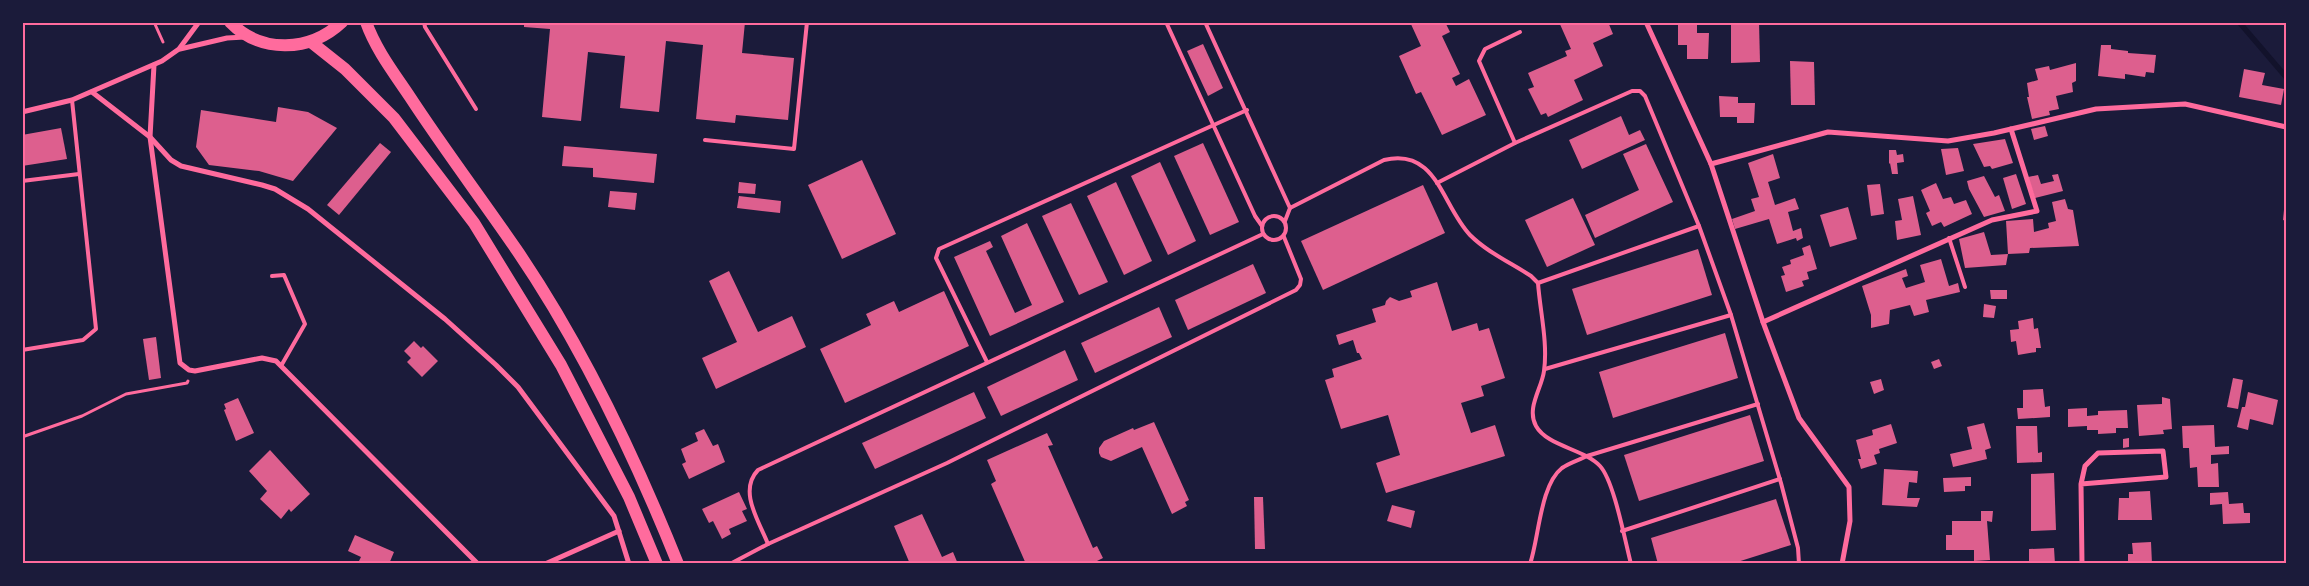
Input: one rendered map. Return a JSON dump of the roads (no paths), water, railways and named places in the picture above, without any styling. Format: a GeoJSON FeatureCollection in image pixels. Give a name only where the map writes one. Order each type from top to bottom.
{"type":"FeatureCollection","features":[{"type":"Feature","properties":{"kind":"main road"},"geometry":{"type":"LineString","coordinates":[[230,22],[250,37],[264,43],[280,46],[311,42],[332,32],[342,22]]}},
{"type":"Feature","properties":{"kind":"main road"},"geometry":{"type":"LineString","coordinates":[[366,22],[374,42],[430,128],[517,250],[570,338],[644,480],[678,564]]}},
{"type":"Feature","properties":{"kind":"main road"},"geometry":{"type":"LineString","coordinates":[[311,42],[345,69],[394,118],[474,223],[561,365],[629,497],[657,564]]}},
{"type":"Feature","properties":{"kind":"street"},"geometry":{"type":"LineString","coordinates":[[179,49],[199,22]]}},
{"type":"Feature","properties":{"kind":"street"},"geometry":{"type":"LineString","coordinates":[[1646,22],[1711,164],[1763,322],[1800,418],[1849,487],[1850,520],[1842,564]]}},
{"type":"Feature","properties":{"kind":"street"},"geometry":{"type":"LineString","coordinates":[[22,112],[72,100],[92,92],[154,65],[179,49],[227,38],[250,37]]}},
{"type":"Feature","properties":{"kind":"street"},"geometry":{"type":"LineString","coordinates":[[154,65],[150,137],[178,359],[184,367],[195,371],[262,358],[270,359],[281,366],[478,564]]}},
{"type":"Feature","properties":{"kind":"street"},"geometry":{"type":"LineString","coordinates":[[92,92],[150,137],[171,160],[182,166],[275,189],[308,209],[444,319],[518,387],[614,516],[629,564]]}},
{"type":"Feature","properties":{"kind":"street"},"geometry":{"type":"LineString","coordinates":[[1711,164],[1828,132],[1948,142],[2096,109],[2185,104],[2286,127]]}},
{"type":"Feature","properties":{"kind":"street"},"geometry":{"type":"LineString","coordinates":[[1763,322],[1992,220],[2037,212],[2011,129]]}},
{"type":"Feature","properties":{"kind":"street"},"geometry":{"type":"LineString","coordinates":[[2081,484],[2096,481],[2166,476],[2163,451],[2098,453],[2085,466],[2081,484],[2082,564]]}},
{"type":"Feature","properties":{"kind":"street"},"geometry":{"type":"LineString","coordinates":[[545,564],[619,532]]}},
{"type":"Feature","properties":{"kind":"lane"},"geometry":{"type":"LineString","coordinates":[[424,22],[424,27],[476,109]]}},
{"type":"Feature","properties":{"kind":"lane"},"geometry":{"type":"LineString","coordinates":[[705,140],[794,149],[807,22]]}},
{"type":"Feature","properties":{"kind":"lane"},"geometry":{"type":"LineString","coordinates":[[1205,22],[1290,208]]}},
{"type":"Feature","properties":{"kind":"lane"},"geometry":{"type":"LineString","coordinates":[[1168,24],[1255,216],[1262,226],[1263,234],[1273,241],[1284,237]]}},
{"type":"Feature","properties":{"kind":"lane"},"geometry":{"type":"LineString","coordinates":[[1515,143],[1479,61],[1485,49],[1520,32]]}},
{"type":"Feature","properties":{"kind":"lane"},"geometry":{"type":"LineString","coordinates":[[1437,183],[1515,143],[1632,90],[1640,91],[1645,96],[1699,226],[1731,315],[1780,479],[1798,548],[1799,564]]}},
{"type":"Feature","properties":{"kind":"lane"},"geometry":{"type":"LineString","coordinates":[[22,350],[83,340],[96,329],[78,174],[72,100]]}},
{"type":"Feature","properties":{"kind":"lane"},"geometry":{"type":"LineString","coordinates":[[987,362],[936,258],[939,249],[1246,110]]}},
{"type":"Feature","properties":{"kind":"lane"},"geometry":{"type":"LineString","coordinates":[[730,564],[768,544],[946,462],[1296,290],[1300,285],[1301,279],[1284,237],[1287,229],[1285,221],[1290,208],[1384,160],[1398,157],[1419,164],[1437,183],[1467,232],[1489,250],[1531,276],[1538,283],[1545,369],[1532,411],[1536,428],[1571,450],[1587,456],[1601,467],[1609,483],[1631,564]]}},
{"type":"Feature","properties":{"kind":"lane"},"geometry":{"type":"LineString","coordinates":[[22,181],[78,174]]}},
{"type":"Feature","properties":{"kind":"lane"},"geometry":{"type":"LineString","coordinates":[[1262,226],[1267,219],[1274,216],[1285,221]]}},
{"type":"Feature","properties":{"kind":"lane"},"geometry":{"type":"LineString","coordinates":[[1538,283],[1699,226]]}},
{"type":"Feature","properties":{"kind":"lane"},"geometry":{"type":"LineString","coordinates":[[768,544],[749,498],[749,481],[758,470],[1263,234]]}},
{"type":"Feature","properties":{"kind":"lane"},"geometry":{"type":"LineString","coordinates":[[1949,238],[1965,287]]}},
{"type":"Feature","properties":{"kind":"lane"},"geometry":{"type":"LineString","coordinates":[[272,276],[284,275],[304,324],[281,366]]}},
{"type":"Feature","properties":{"kind":"lane"},"geometry":{"type":"LineString","coordinates":[[1545,369],[1731,315]]}},
{"type":"Feature","properties":{"kind":"lane"},"geometry":{"type":"LineString","coordinates":[[1530,564],[1542,508],[1554,479],[1562,469],[1587,456],[1758,404]]}},
{"type":"Feature","properties":{"kind":"lane"},"geometry":{"type":"LineString","coordinates":[[1622,530],[1780,479]]}},
{"type":"Feature","properties":{"kind":"waterway"},"geometry":{"type":"LineString","coordinates":[[2239,22],[2286,77]]}}]}
